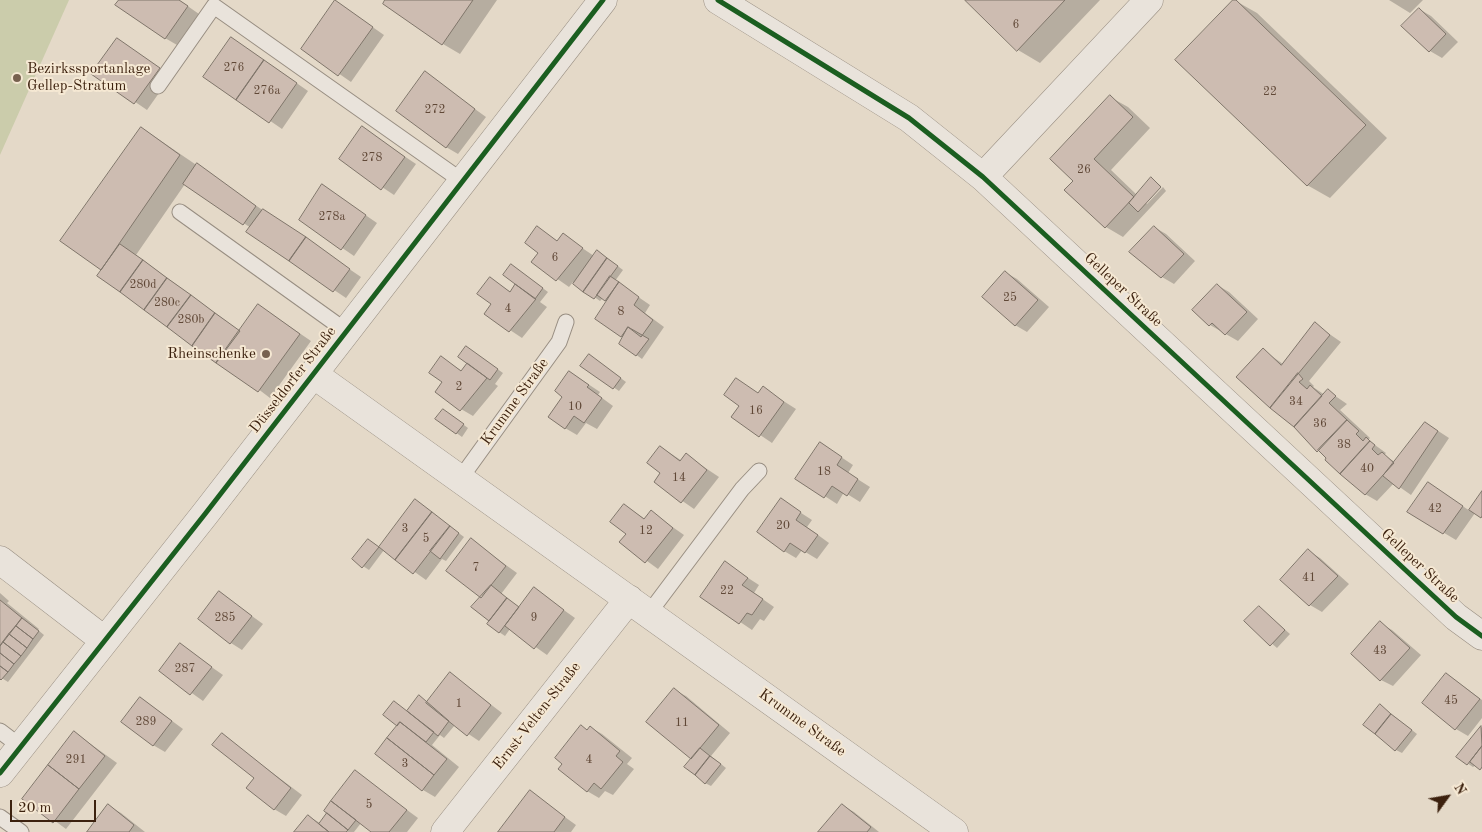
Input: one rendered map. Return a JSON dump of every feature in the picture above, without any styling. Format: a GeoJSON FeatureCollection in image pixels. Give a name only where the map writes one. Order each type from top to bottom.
{"type":"FeatureCollection","features":[{"type":"Feature","properties":{"kind":"street","name":"Düsseldorfer Straße"},"geometry":{"type":"LineString","coordinates":[[0,773],[10,739],[104,640],[603,0]]}},
{"type":"Feature","properties":{"kind":"street","name":"Gelleper Straße"},"geometry":{"type":"LineString","coordinates":[[718,0],[909,118],[983,177],[1456,617],[1482,636]]}},
{"type":"Feature","properties":{"kind":"street"},"geometry":{"type":"LineString","coordinates":[[983,177],[1148,0]]}},
{"type":"Feature","properties":{"kind":"street","name":"Krumme Straße"},"geometry":{"type":"LineString","coordinates":[[313,374],[639,606],[926,824],[954,832]]}},
{"type":"Feature","properties":{"kind":"street"},"geometry":{"type":"LineString","coordinates":[[0,560],[104,640]]}},
{"type":"Feature","properties":{"kind":"street","name":"Ernst-Velten-Straße"},"geometry":{"type":"LineString","coordinates":[[445,832],[639,606]]}},
{"type":"Feature","properties":{"kind":"lane"},"geometry":{"type":"LineString","coordinates":[[158,86],[214,6],[462,181]]}},
{"type":"Feature","properties":{"kind":"lane","name":"Düsseldorfer Straße"},"geometry":{"type":"LineString","coordinates":[[180,212],[346,331]]}},
{"type":"Feature","properties":{"kind":"lane","name":"Krumme Straße"},"geometry":{"type":"LineString","coordinates":[[460,479],[559,342],[566,322]]}},
{"type":"Feature","properties":{"kind":"lane"},"geometry":{"type":"LineString","coordinates":[[639,606],[759,470]]}},
{"type":"Feature","properties":{"kind":"lane"},"geometry":{"type":"LineString","coordinates":[[0,817],[21,832]]}},
{"type":"Feature","properties":{"kind":"green space","name":"Bezirkssportanlage Gellep-Stratum"},"geometry":{"type":"Polygon","coordinates":[[[0,0],[69,0],[0,155],[0,0]]]}},
{"type":"Feature","properties":{"kind":"building"},"geometry":{"type":"Polygon","coordinates":[[[119,0],[179,0],[188,6],[165,39],[115,5],[119,0]]]}},
{"type":"Feature","properties":{"kind":"building"},"geometry":{"type":"Polygon","coordinates":[[[335,0],[373,27],[338,76],[301,49],[335,0]]]}},
{"type":"Feature","properties":{"kind":"building"},"geometry":{"type":"Polygon","coordinates":[[[385,0],[473,0],[442,45],[383,4],[385,0]]]}},
{"type":"Feature","properties":{"kind":"building"},"geometry":{"type":"Polygon","coordinates":[[[965,0],[1065,0],[1017,51],[965,0]]]}},
{"type":"Feature","properties":{"kind":"building"},"geometry":{"type":"Polygon","coordinates":[[[1233,0],[1236,0],[1366,125],[1307,186],[1175,60],[1233,0]]]}},
{"type":"Feature","properties":{"kind":"building"},"geometry":{"type":"Polygon","coordinates":[[[1419,8],[1446,34],[1429,52],[1401,26],[1419,8]]]}},
{"type":"Feature","properties":{"kind":"building"},"geometry":{"type":"Polygon","coordinates":[[[231,37],[264,60],[236,100],[203,77],[231,37]]]}},
{"type":"Feature","properties":{"kind":"building"},"geometry":{"type":"Polygon","coordinates":[[[117,38],[160,68],[134,104],[91,74],[117,38]]]}},
{"type":"Feature","properties":{"kind":"building"},"geometry":{"type":"Polygon","coordinates":[[[264,60],[297,83],[269,123],[236,100],[264,60]]]}},
{"type":"Feature","properties":{"kind":"building"},"geometry":{"type":"Polygon","coordinates":[[[425,71],[475,109],[446,148],[396,111],[425,71]]]}},
{"type":"Feature","properties":{"kind":"building"},"geometry":{"type":"Polygon","coordinates":[[[1110,95],[1133,117],[1094,159],[1134,197],[1105,228],[1064,190],[1073,181],[1050,159],[1110,95]]]}},
{"type":"Feature","properties":{"kind":"building"},"geometry":{"type":"Polygon","coordinates":[[[362,126],[405,157],[381,190],[339,159],[362,126]]]}},
{"type":"Feature","properties":{"kind":"building"},"geometry":{"type":"Polygon","coordinates":[[[141,127],[180,155],[101,270],[60,241],[141,127]]]}},
{"type":"Feature","properties":{"kind":"building"},"geometry":{"type":"Polygon","coordinates":[[[197,163],[256,206],[243,225],[183,184],[197,163]]]}},
{"type":"Feature","properties":{"kind":"building"},"geometry":{"type":"Polygon","coordinates":[[[1151,177],[1161,187],[1138,212],[1129,203],[1151,177]]]}},
{"type":"Feature","properties":{"kind":"building"},"geometry":{"type":"Polygon","coordinates":[[[322,184],[366,215],[341,250],[299,220],[322,184]]]}},
{"type":"Feature","properties":{"kind":"building"},"geometry":{"type":"Polygon","coordinates":[[[263,209],[306,237],[289,261],[246,232],[263,209]]]}},
{"type":"Feature","properties":{"kind":"building"},"geometry":{"type":"Polygon","coordinates":[[[537,226],[557,241],[563,233],[583,248],[556,281],[531,262],[538,253],[525,243],[537,226]]]}},
{"type":"Feature","properties":{"kind":"building"},"geometry":{"type":"Polygon","coordinates":[[[1154,226],[1184,254],[1161,278],[1129,252],[1154,226]]]}},
{"type":"Feature","properties":{"kind":"building"},"geometry":{"type":"Polygon","coordinates":[[[306,237],[350,269],[333,292],[289,261],[306,237]]]}},
{"type":"Feature","properties":{"kind":"building"},"geometry":{"type":"Polygon","coordinates":[[[120,244],[143,260],[120,292],[97,276],[120,244]]]}},
{"type":"Feature","properties":{"kind":"building"},"geometry":{"type":"Polygon","coordinates":[[[597,250],[607,258],[583,292],[573,284],[597,250]]]}},
{"type":"Feature","properties":{"kind":"building"},"geometry":{"type":"Polygon","coordinates":[[[607,258],[618,266],[594,299],[583,292],[607,258]]]}},
{"type":"Feature","properties":{"kind":"building"},"geometry":{"type":"Polygon","coordinates":[[[143,260],[167,278],[144,310],[120,292],[143,260]]]}},
{"type":"Feature","properties":{"kind":"building"},"geometry":{"type":"Polygon","coordinates":[[[511,264],[543,288],[535,299],[503,275],[511,264]]]}},
{"type":"Feature","properties":{"kind":"building"},"geometry":{"type":"Polygon","coordinates":[[[1005,271],[1038,300],[1015,326],[982,297],[1005,271]]]}},
{"type":"Feature","properties":{"kind":"building"},"geometry":{"type":"Polygon","coordinates":[[[610,276],[619,282],[605,301],[597,295],[610,276]]]}},
{"type":"Feature","properties":{"kind":"building"},"geometry":{"type":"Polygon","coordinates":[[[490,277],[510,292],[515,284],[536,299],[509,332],[484,314],[491,304],[477,294],[490,277]]]}},
{"type":"Feature","properties":{"kind":"building"},"geometry":{"type":"Polygon","coordinates":[[[167,278],[191,295],[167,327],[144,310],[167,278]]]}},
{"type":"Feature","properties":{"kind":"building"},"geometry":{"type":"Polygon","coordinates":[[[619,282],[639,297],[634,305],[653,320],[641,337],[628,327],[621,337],[595,319],[619,282]]]}},
{"type":"Feature","properties":{"kind":"building"},"geometry":{"type":"Polygon","coordinates":[[[1217,284],[1247,312],[1225,335],[1212,323],[1209,326],[1192,310],[1217,284]]]}},
{"type":"Feature","properties":{"kind":"building"},"geometry":{"type":"Polygon","coordinates":[[[191,295],[215,313],[192,346],[167,327],[191,295]]]}},
{"type":"Feature","properties":{"kind":"building"},"geometry":{"type":"Polygon","coordinates":[[[258,304],[300,334],[258,392],[216,363],[258,304]]]}},
{"type":"Feature","properties":{"kind":"building"},"geometry":{"type":"Polygon","coordinates":[[[215,313],[240,331],[216,363],[192,346],[215,313]]]}},
{"type":"Feature","properties":{"kind":"building"},"geometry":{"type":"Polygon","coordinates":[[[1315,322],[1330,335],[1270,408],[1236,377],[1263,348],[1281,365],[1315,322]]]}},
{"type":"Feature","properties":{"kind":"building"},"geometry":{"type":"Polygon","coordinates":[[[628,327],[649,339],[636,356],[619,344],[628,327]]]}},
{"type":"Feature","properties":{"kind":"building"},"geometry":{"type":"Polygon","coordinates":[[[466,346],[498,369],[490,380],[458,357],[466,346]]]}},
{"type":"Feature","properties":{"kind":"building"},"geometry":{"type":"Polygon","coordinates":[[[589,354],[621,378],[613,389],[580,366],[589,354]]]}},
{"type":"Feature","properties":{"kind":"building"},"geometry":{"type":"Polygon","coordinates":[[[441,356],[461,371],[467,363],[487,378],[460,411],[435,392],[442,382],[429,373],[441,356]]]}},
{"type":"Feature","properties":{"kind":"building"},"geometry":{"type":"Polygon","coordinates":[[[569,371],[589,385],[587,387],[602,398],[584,423],[574,416],[565,429],[548,417],[562,397],[555,391],[569,371]]]}},
{"type":"Feature","properties":{"kind":"building"},"geometry":{"type":"Polygon","coordinates":[[[1298,373],[1303,379],[1299,382],[1307,389],[1310,385],[1322,396],[1294,427],[1270,408],[1298,373]]]}},
{"type":"Feature","properties":{"kind":"building"},"geometry":{"type":"Polygon","coordinates":[[[736,378],[758,393],[763,386],[784,402],[759,437],[731,417],[739,406],[724,395],[736,378]]]}},
{"type":"Feature","properties":{"kind":"building"},"geometry":{"type":"Polygon","coordinates":[[[1328,389],[1336,396],[1329,403],[1347,420],[1317,452],[1294,427],[1328,389]]]}},
{"type":"Feature","properties":{"kind":"building"},"geometry":{"type":"Polygon","coordinates":[[[443,409],[464,424],[456,434],[435,419],[443,409]]]}},
{"type":"Feature","properties":{"kind":"building"},"geometry":{"type":"Polygon","coordinates":[[[1347,420],[1359,431],[1356,434],[1363,441],[1366,437],[1370,441],[1340,474],[1325,460],[1326,458],[1318,450],[1347,420]]]}},
{"type":"Feature","properties":{"kind":"building"},"geometry":{"type":"Polygon","coordinates":[[[1425,422],[1438,431],[1399,489],[1383,476],[1425,422]]]}},
{"type":"Feature","properties":{"kind":"building"},"geometry":{"type":"Polygon","coordinates":[[[1370,441],[1375,445],[1372,449],[1378,455],[1382,452],[1394,463],[1365,495],[1340,474],[1370,441]]]}},
{"type":"Feature","properties":{"kind":"building"},"geometry":{"type":"Polygon","coordinates":[[[820,442],[842,457],[837,465],[858,479],[847,496],[832,486],[824,498],[795,479],[820,442]]]}},
{"type":"Feature","properties":{"kind":"building"},"geometry":{"type":"Polygon","coordinates":[[[660,446],[680,461],[686,453],[707,470],[681,503],[654,482],[660,473],[647,463],[660,446]]]}},
{"type":"Feature","properties":{"kind":"building"},"geometry":{"type":"Polygon","coordinates":[[[1428,482],[1463,506],[1443,534],[1407,512],[1428,482]]]}},
{"type":"Feature","properties":{"kind":"building"},"geometry":{"type":"Polygon","coordinates":[[[1482,491],[1482,516],[1481,518],[1469,510],[1482,491]]]}},
{"type":"Feature","properties":{"kind":"building"},"geometry":{"type":"Polygon","coordinates":[[[781,498],[801,512],[796,520],[818,535],[805,553],[790,543],[784,552],[757,532],[781,498]]]}},
{"type":"Feature","properties":{"kind":"building"},"geometry":{"type":"Polygon","coordinates":[[[415,499],[432,512],[395,560],[379,547],[415,499]]]}},
{"type":"Feature","properties":{"kind":"building"},"geometry":{"type":"Polygon","coordinates":[[[624,504],[644,519],[651,510],[673,528],[645,563],[619,542],[626,534],[610,522],[624,504]]]}},
{"type":"Feature","properties":{"kind":"building"},"geometry":{"type":"Polygon","coordinates":[[[432,512],[450,526],[413,574],[395,560],[432,512]]]}},
{"type":"Feature","properties":{"kind":"building"},"geometry":{"type":"Polygon","coordinates":[[[450,526],[459,533],[440,559],[430,551],[450,526]]]}},
{"type":"Feature","properties":{"kind":"building"},"geometry":{"type":"Polygon","coordinates":[[[471,538],[506,566],[481,598],[446,571],[471,538]]]}},
{"type":"Feature","properties":{"kind":"building"},"geometry":{"type":"Polygon","coordinates":[[[368,539],[379,547],[362,568],[352,559],[368,539]]]}},
{"type":"Feature","properties":{"kind":"building"},"geometry":{"type":"Polygon","coordinates":[[[1308,549],[1338,576],[1309,606],[1280,580],[1308,549]]]}},
{"type":"Feature","properties":{"kind":"building"},"geometry":{"type":"Polygon","coordinates":[[[725,561],[748,578],[742,585],[763,599],[752,615],[747,613],[739,624],[700,597],[725,561]]]}},
{"type":"Feature","properties":{"kind":"building"},"geometry":{"type":"Polygon","coordinates":[[[491,585],[507,598],[489,621],[471,607],[491,585]]]}},
{"type":"Feature","properties":{"kind":"building"},"geometry":{"type":"Polygon","coordinates":[[[534,587],[564,610],[534,649],[505,626],[534,587]]]}},
{"type":"Feature","properties":{"kind":"building"},"geometry":{"type":"Polygon","coordinates":[[[219,591],[252,616],[230,644],[198,619],[219,591]]]}},
{"type":"Feature","properties":{"kind":"building"},"geometry":{"type":"Polygon","coordinates":[[[507,598],[519,607],[499,633],[487,624],[507,598]]]}},
{"type":"Feature","properties":{"kind":"building"},"geometry":{"type":"Polygon","coordinates":[[[0,600],[22,618],[0,646],[0,600]]]}},
{"type":"Feature","properties":{"kind":"building"},"geometry":{"type":"Polygon","coordinates":[[[1259,606],[1285,630],[1270,646],[1244,621],[1259,606]]]}},
{"type":"Feature","properties":{"kind":"building"},"geometry":{"type":"Polygon","coordinates":[[[22,618],[39,631],[33,639],[16,626],[22,618]]]}},
{"type":"Feature","properties":{"kind":"building"},"geometry":{"type":"Polygon","coordinates":[[[1380,621],[1410,648],[1380,681],[1351,654],[1380,621]]]}},
{"type":"Feature","properties":{"kind":"building"},"geometry":{"type":"Polygon","coordinates":[[[16,626],[33,639],[27,648],[9,634],[16,626]]]}},
{"type":"Feature","properties":{"kind":"building"},"geometry":{"type":"Polygon","coordinates":[[[9,634],[27,648],[21,656],[3,642],[9,634]]]}},
{"type":"Feature","properties":{"kind":"building"},"geometry":{"type":"Polygon","coordinates":[[[3,642],[21,656],[14,664],[0,653],[0,646],[3,642]]]}},
{"type":"Feature","properties":{"kind":"building"},"geometry":{"type":"Polygon","coordinates":[[[180,643],[212,667],[190,695],[159,671],[180,643]]]}},
{"type":"Feature","properties":{"kind":"building"},"geometry":{"type":"Polygon","coordinates":[[[0,653],[14,664],[8,672],[0,666],[0,653]]]}},
{"type":"Feature","properties":{"kind":"building"},"geometry":{"type":"Polygon","coordinates":[[[0,666],[8,672],[1,680],[0,679],[0,666]]]}},
{"type":"Feature","properties":{"kind":"building"},"geometry":{"type":"Polygon","coordinates":[[[450,672],[491,705],[467,736],[426,703],[450,672]]]}},
{"type":"Feature","properties":{"kind":"building"},"geometry":{"type":"Polygon","coordinates":[[[1446,673],[1480,699],[1455,730],[1422,703],[1446,673]]]}},
{"type":"Feature","properties":{"kind":"building"},"geometry":{"type":"Polygon","coordinates":[[[674,688],[719,725],[691,759],[646,722],[674,688]]]}},
{"type":"Feature","properties":{"kind":"building"},"geometry":{"type":"Polygon","coordinates":[[[419,695],[449,721],[438,736],[407,711],[419,695]]]}},
{"type":"Feature","properties":{"kind":"building"},"geometry":{"type":"Polygon","coordinates":[[[140,697],[172,721],[153,746],[121,722],[140,697]]]}},
{"type":"Feature","properties":{"kind":"building"},"geometry":{"type":"Polygon","coordinates":[[[394,701],[434,732],[426,742],[400,722],[397,726],[383,715],[394,701]]]}},
{"type":"Feature","properties":{"kind":"building"},"geometry":{"type":"Polygon","coordinates":[[[1380,704],[1391,714],[1375,734],[1363,725],[1380,704]]]}},
{"type":"Feature","properties":{"kind":"building"},"geometry":{"type":"Polygon","coordinates":[[[1391,714],[1412,730],[1395,751],[1375,734],[1391,714]]]}},
{"type":"Feature","properties":{"kind":"building"},"geometry":{"type":"Polygon","coordinates":[[[400,722],[447,759],[434,775],[387,738],[400,722]]]}},
{"type":"Feature","properties":{"kind":"building"},"geometry":{"type":"Polygon","coordinates":[[[581,725],[587,730],[590,726],[620,751],[616,756],[623,762],[601,789],[594,783],[587,792],[558,769],[562,764],[555,758],[581,725]]]}},
{"type":"Feature","properties":{"kind":"building"},"geometry":{"type":"Polygon","coordinates":[[[1481,726],[1482,746],[1467,765],[1456,757],[1481,726]]]}},
{"type":"Feature","properties":{"kind":"building"},"geometry":{"type":"Polygon","coordinates":[[[74,731],[105,756],[79,789],[48,765],[74,731]]]}},
{"type":"Feature","properties":{"kind":"building"},"geometry":{"type":"Polygon","coordinates":[[[222,733],[291,788],[274,810],[246,788],[254,778],[212,745],[222,733]]]}},
{"type":"Feature","properties":{"kind":"building"},"geometry":{"type":"Polygon","coordinates":[[[387,738],[434,775],[422,791],[375,754],[387,738]]]}},
{"type":"Feature","properties":{"kind":"building"},"geometry":{"type":"Polygon","coordinates":[[[1482,746],[1482,767],[1480,770],[1470,762],[1482,746]]]}},
{"type":"Feature","properties":{"kind":"building"},"geometry":{"type":"Polygon","coordinates":[[[700,748],[710,756],[695,775],[684,767],[700,748]]]}},
{"type":"Feature","properties":{"kind":"building"},"geometry":{"type":"Polygon","coordinates":[[[710,756],[721,764],[705,784],[695,775],[710,756]]]}},
{"type":"Feature","properties":{"kind":"building"},"geometry":{"type":"Polygon","coordinates":[[[48,765],[79,789],[53,823],[22,799],[48,765]]]}},
{"type":"Feature","properties":{"kind":"building"},"geometry":{"type":"Polygon","coordinates":[[[355,770],[407,810],[389,832],[371,832],[331,801],[355,770]]]}},
{"type":"Feature","properties":{"kind":"building"},"geometry":{"type":"Polygon","coordinates":[[[530,790],[565,817],[554,832],[498,832],[530,790]]]}},
{"type":"Feature","properties":{"kind":"building"},"geometry":{"type":"Polygon","coordinates":[[[331,801],[356,820],[348,830],[324,811],[331,801]]]}},
{"type":"Feature","properties":{"kind":"building"},"geometry":{"type":"Polygon","coordinates":[[[108,804],[134,825],[129,832],[87,832],[108,804]]]}},
{"type":"Feature","properties":{"kind":"building"},"geometry":{"type":"Polygon","coordinates":[[[842,804],[871,827],[867,832],[818,832],[842,804]]]}},
{"type":"Feature","properties":{"kind":"building"},"geometry":{"type":"Polygon","coordinates":[[[327,813],[348,830],[346,832],[329,832],[319,824],[327,813]]]}},
{"type":"Feature","properties":{"kind":"building"},"geometry":{"type":"Polygon","coordinates":[[[308,815],[319,824],[329,832],[294,832],[308,815]]]}},
{"type":"Feature","properties":{"kind":"cycle path"},"geometry":{"type":"LineString","coordinates":[[0,773],[205,514],[603,0]]}},
{"type":"Feature","properties":{"kind":"cycle path"},"geometry":{"type":"LineString","coordinates":[[718,0],[909,118],[983,177],[1456,617],[1482,636]]}},
{"type":"Feature","properties":{"kind":"place","name":"Bezirkssportanlage Gellep-Stratum"},"geometry":{"type":"Point","coordinates":[17,78]}},
{"type":"Feature","properties":{"kind":"place","name":"Rheinschenke"},"geometry":{"type":"Point","coordinates":[266,354]}}]}
